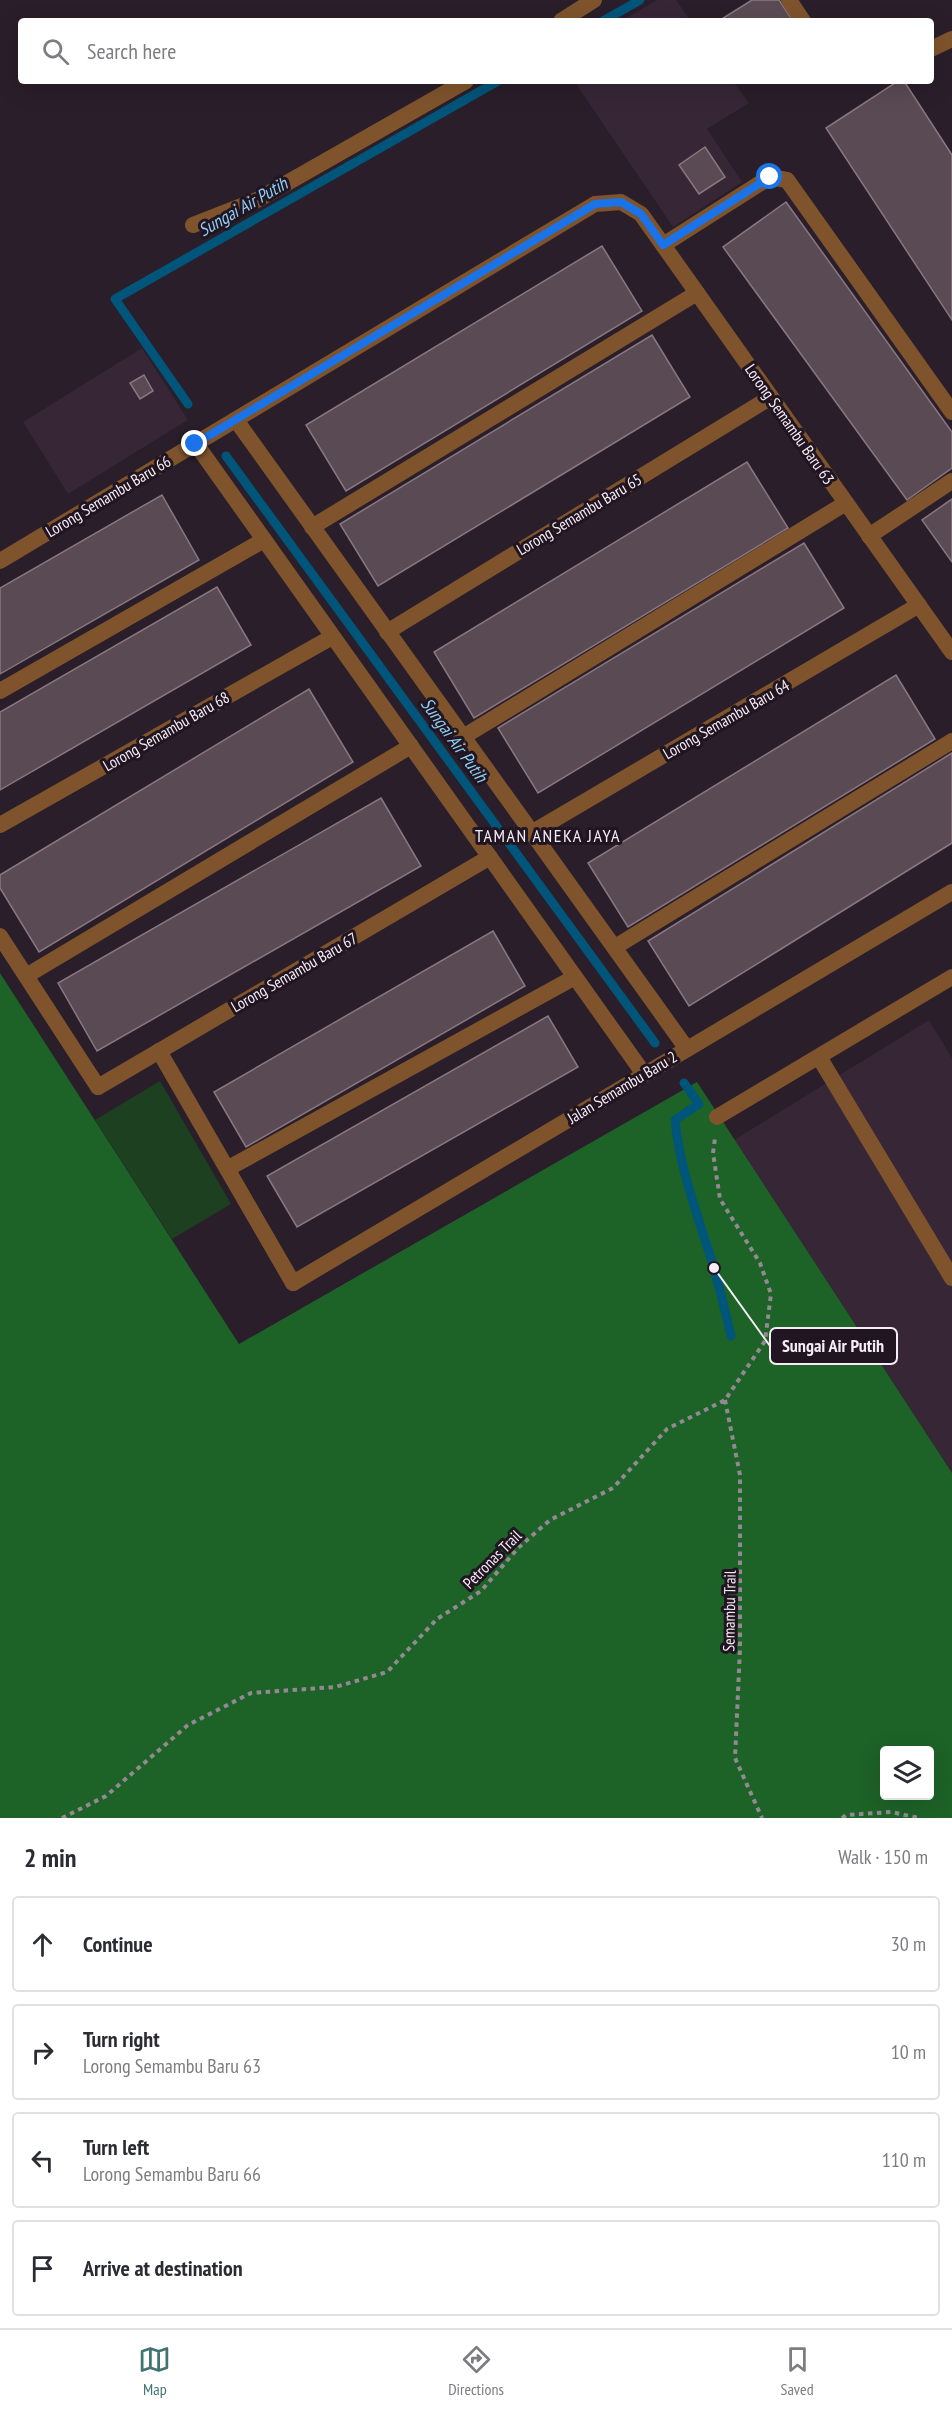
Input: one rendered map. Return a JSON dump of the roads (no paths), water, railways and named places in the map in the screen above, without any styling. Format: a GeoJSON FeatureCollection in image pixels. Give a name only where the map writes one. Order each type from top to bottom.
{"type":"FeatureCollection","features":[{"type":"Feature","properties":{"kind":"street"},"geometry":{"type":"LineString","coordinates":[[566,18],[594,0]]}},
{"type":"Feature","properties":{"kind":"street"},"geometry":{"type":"LineString","coordinates":[[789,0],[801,18]]}},
{"type":"Feature","properties":{"kind":"street"},"geometry":{"type":"LineString","coordinates":[[934,48],[952,39]]}},
{"type":"Feature","properties":{"kind":"street"},"geometry":{"type":"LineString","coordinates":[[193,225],[257,200],[461,84]]}},
{"type":"Feature","properties":{"kind":"street"},"geometry":{"type":"LineString","coordinates":[[663,245],[770,177],[787,180],[952,412]]}},
{"type":"Feature","properties":{"kind":"street","name":"Lorong Semambu Baru 63"},"geometry":{"type":"LineString","coordinates":[[621,202],[641,214],[952,652]]}},
{"type":"Feature","properties":{"kind":"street","name":"Lorong Semambu Baru 66"},"geometry":{"type":"LineString","coordinates":[[0,561],[595,204],[621,202]]}},
{"type":"Feature","properties":{"kind":"street"},"geometry":{"type":"LineString","coordinates":[[312,527],[697,293]]}},
{"type":"Feature","properties":{"kind":"street","name":"Lorong Semambu Baru 65"},"geometry":{"type":"LineString","coordinates":[[387,632],[771,397]]}},
{"type":"Feature","properties":{"kind":"street"},"geometry":{"type":"LineString","coordinates":[[236,420],[687,1049]]}},
{"type":"Feature","properties":{"kind":"street"},"geometry":{"type":"LineString","coordinates":[[195,444],[644,1074]]}},
{"type":"Feature","properties":{"kind":"street"},"geometry":{"type":"LineString","coordinates":[[869,536],[952,481]]}},
{"type":"Feature","properties":{"kind":"street"},"geometry":{"type":"LineString","coordinates":[[463,737],[846,503]]}},
{"type":"Feature","properties":{"kind":"street"},"geometry":{"type":"LineString","coordinates":[[0,691],[264,540]]}},
{"type":"Feature","properties":{"kind":"street","name":"Lorong Semambu Baru 64"},"geometry":{"type":"LineString","coordinates":[[533,832],[919,605]]}},
{"type":"Feature","properties":{"kind":"street","name":"Lorong Semambu Baru 68"},"geometry":{"type":"LineString","coordinates":[[0,825],[332,637]]}},
{"type":"Feature","properties":{"kind":"street"},"geometry":{"type":"LineString","coordinates":[[615,947],[952,741]]}},
{"type":"Feature","properties":{"kind":"street"},"geometry":{"type":"LineString","coordinates":[[0,936],[26,976],[411,746]]}},
{"type":"Feature","properties":{"kind":"street","name":"Lorong Semambu Baru 67"},"geometry":{"type":"LineString","coordinates":[[26,976],[98,1087],[490,857]]}},
{"type":"Feature","properties":{"kind":"street","name":"Jalan Semambu Baru 2"},"geometry":{"type":"LineString","coordinates":[[227,1169],[293,1283],[952,892]]}},
{"type":"Feature","properties":{"kind":"street"},"geometry":{"type":"LineString","coordinates":[[159,1051],[227,1169],[575,977]]}},
{"type":"Feature","properties":{"kind":"street"},"geometry":{"type":"LineString","coordinates":[[717,1117],[952,977]]}},
{"type":"Feature","properties":{"kind":"street"},"geometry":{"type":"LineString","coordinates":[[819,1057],[952,1278]]}},
{"type":"Feature","properties":{"kind":"waterway","name":"Sungai Air Putih"},"geometry":{"type":"LineString","coordinates":[[608,18],[640,0]]}},
{"type":"Feature","properties":{"kind":"waterway","name":"Sungai Air Putih"},"geometry":{"type":"LineString","coordinates":[[188,404],[115,299],[493,84]]}},
{"type":"Feature","properties":{"kind":"waterway","name":"Sungai Air Putih"},"geometry":{"type":"LineString","coordinates":[[226,456],[655,1043]]}},
{"type":"Feature","properties":{"kind":"waterway","name":"Sungai Air Putih"},"geometry":{"type":"LineString","coordinates":[[684,1083],[699,1104],[675,1120],[677,1139],[731,1336]]}},
{"type":"Feature","properties":{"kind":"place","name":"Sungai Air Putih"},"geometry":{"type":"Point","coordinates":[714,1268]}},
{"type":"Feature","properties":{"kind":"district","name":"TAMAN ANEKA JAYA"},"geometry":{"type":"Point","coordinates":[548,836]}}]}
